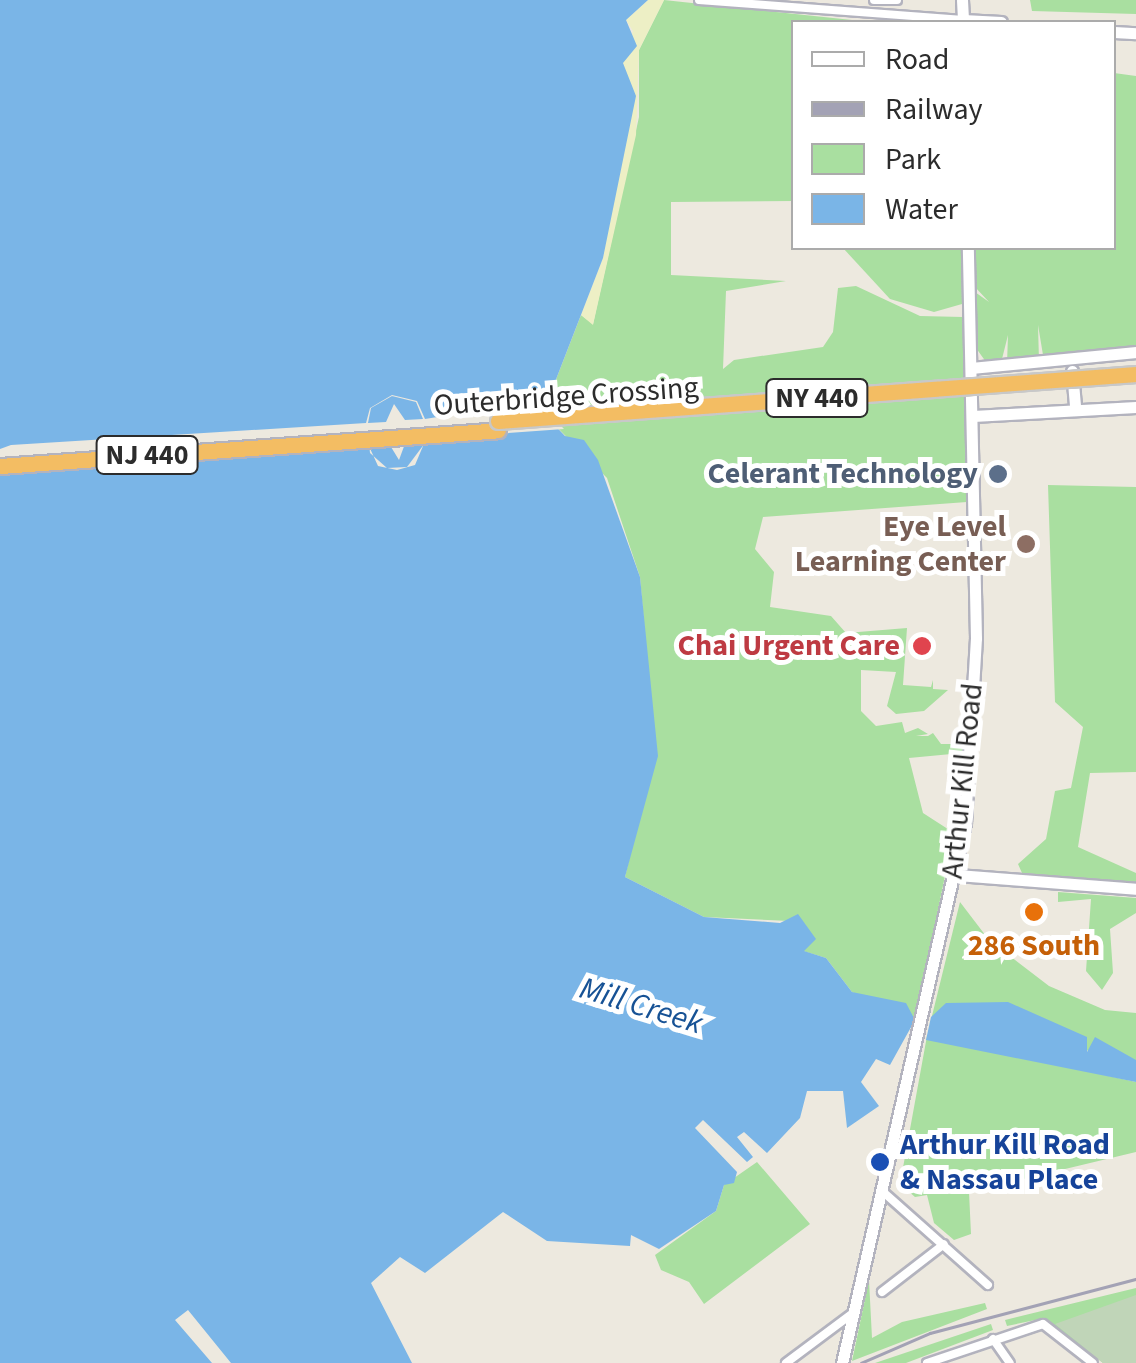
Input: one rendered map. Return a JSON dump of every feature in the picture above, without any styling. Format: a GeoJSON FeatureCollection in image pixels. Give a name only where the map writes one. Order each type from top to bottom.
{"type":"FeatureCollection","features":[{"type":"Feature","properties":{"kind":"highway","name":"Outerbridge Crossing"},"geometry":{"type":"LineString","coordinates":[[0,466],[1136,374]]}},
{"type":"Feature","properties":{"kind":"highway","name":"Outerbridge Crossing"},"geometry":{"type":"LineString","coordinates":[[0,457],[1136,384]]}},
{"type":"Feature","properties":{"kind":"street"},"geometry":{"type":"LineString","coordinates":[[699,0],[950,20]]}},
{"type":"Feature","properties":{"kind":"street"},"geometry":{"type":"LineString","coordinates":[[874,0],[897,0]]}},
{"type":"Feature","properties":{"kind":"street","name":"Arthur Kill Road"},"geometry":{"type":"LineString","coordinates":[[842,1363],[956,875],[975,681],[968,250]]}},
{"type":"Feature","properties":{"kind":"street"},"geometry":{"type":"LineString","coordinates":[[971,368],[1071,362],[1136,352]]}},
{"type":"Feature","properties":{"kind":"street"},"geometry":{"type":"LineString","coordinates":[[1071,362],[1074,402]]}},
{"type":"Feature","properties":{"kind":"street"},"geometry":{"type":"LineString","coordinates":[[972,416],[1074,402],[1136,407]]}},
{"type":"Feature","properties":{"kind":"street"},"geometry":{"type":"LineString","coordinates":[[956,875],[1136,889]]}},
{"type":"Feature","properties":{"kind":"street"},"geometry":{"type":"LineString","coordinates":[[881,1190],[988,1285]]}},
{"type":"Feature","properties":{"kind":"street"},"geometry":{"type":"LineString","coordinates":[[882,1292],[944,1244]]}},
{"type":"Feature","properties":{"kind":"street"},"geometry":{"type":"LineString","coordinates":[[786,1363],[853,1313]]}},
{"type":"Feature","properties":{"kind":"street"},"geometry":{"type":"LineString","coordinates":[[927,1363],[1044,1324],[1093,1363]]}},
{"type":"Feature","properties":{"kind":"street"},"geometry":{"type":"LineString","coordinates":[[993,1339],[1010,1363]]}},
{"type":"Feature","properties":{"kind":"green space"},"geometry":{"type":"Polygon","coordinates":[[[664,0],[852,20],[791,20],[791,201],[671,202],[671,275],[786,281],[726,291],[723,369],[734,360],[823,347],[833,332],[838,288],[856,286],[920,316],[963,317],[967,502],[763,517],[755,549],[774,572],[770,607],[831,616],[846,633],[907,628],[903,685],[931,687],[933,680],[933,689],[948,690],[924,711],[896,714],[887,706],[896,672],[861,670],[861,711],[876,726],[902,722],[905,733],[918,728],[928,734],[916,736],[928,736],[933,733],[941,744],[963,744],[962,753],[909,758],[923,813],[954,833],[915,1020],[852,992],[826,958],[803,951],[790,921],[704,917],[625,877],[655,751],[640,577],[607,478],[543,413],[581,315],[593,324],[639,117],[639,50],[664,0]]]}},
{"type":"Feature","properties":{"kind":"green space"},"geometry":{"type":"Polygon","coordinates":[[[1030,0],[1136,0],[1136,14],[1032,11],[1030,0]]]}},
{"type":"Feature","properties":{"kind":"green space"},"geometry":{"type":"Polygon","coordinates":[[[1116,73],[1136,76],[1136,349],[1044,361],[1038,325],[1039,361],[1007,364],[1008,335],[1001,363],[986,362],[976,348],[975,292],[989,302],[975,287],[973,250],[1116,250],[1116,73]]]}},
{"type":"Feature","properties":{"kind":"green space"},"geometry":{"type":"Polygon","coordinates":[[[845,250],[961,250],[962,304],[934,312],[890,299],[845,250]]]}},
{"type":"Feature","properties":{"kind":"green space"},"geometry":{"type":"Polygon","coordinates":[[[1048,485],[1136,487],[1136,772],[1090,773],[1078,847],[1136,873],[1136,882],[1022,873],[1018,864],[1046,839],[1055,791],[1071,788],[1083,727],[1055,702],[1048,485]]]}},
{"type":"Feature","properties":{"kind":"green space"},"geometry":{"type":"Polygon","coordinates":[[[1058,892],[1136,898],[1136,913],[1110,929],[1113,973],[1102,990],[1086,971],[1091,899],[1058,902],[1058,892]]]}},
{"type":"Feature","properties":{"kind":"green space"},"geometry":{"type":"Polygon","coordinates":[[[960,902],[989,940],[1049,986],[1105,1010],[1136,1013],[1136,1066],[1067,1044],[930,1024],[960,902]]]}},
{"type":"Feature","properties":{"kind":"green space"},"geometry":{"type":"Polygon","coordinates":[[[927,1036],[1136,1082],[1136,1152],[969,1192],[971,1234],[954,1240],[934,1223],[927,1195],[915,1197],[900,1184],[927,1036]]]}},
{"type":"Feature","properties":{"kind":"green space"},"geometry":{"type":"Polygon","coordinates":[[[757,1162],[810,1224],[704,1304],[689,1282],[661,1270],[655,1255],[716,1211],[724,1185],[757,1162]]]}},
{"type":"Feature","properties":{"kind":"green space"},"geometry":{"type":"Polygon","coordinates":[[[869,1280],[872,1338],[902,1322],[985,1303],[987,1309],[852,1361],[869,1280]]]}},
{"type":"Feature","properties":{"kind":"green space"},"geometry":{"type":"Polygon","coordinates":[[[1136,1288],[1136,1363],[1103,1363],[1045,1318],[1007,1326],[1005,1320],[1136,1288]]]}},
{"type":"Feature","properties":{"kind":"green space"},"geometry":{"type":"Polygon","coordinates":[[[991,1324],[993,1330],[906,1363],[875,1363],[991,1324]]]}},
{"type":"Feature","properties":{"kind":"sand"},"geometry":{"type":"Polygon","coordinates":[[[648,0],[664,0],[639,50],[636,135],[593,325],[581,315],[603,258],[627,84],[622,63],[633,31],[626,20],[648,0]]]}},
{"type":"Feature","properties":{"kind":"shaded area"},"geometry":{"type":"Polygon","coordinates":[[[1136,1295],[1136,1363],[1103,1363],[1055,1324],[1136,1295]]]}},
{"type":"Feature","properties":{"kind":"water","name":"Mill Creek"},"geometry":{"type":"Polygon","coordinates":[[[0,0],[648,0],[626,20],[637,46],[623,63],[636,96],[603,258],[543,413],[565,436],[584,440],[598,460],[640,577],[658,756],[625,877],[704,917],[780,923],[798,914],[816,939],[804,951],[826,958],[852,992],[906,1003],[915,1020],[890,1065],[876,1059],[861,1082],[879,1106],[847,1128],[843,1091],[807,1091],[800,1118],[767,1153],[744,1132],[737,1137],[753,1157],[747,1162],[703,1120],[695,1128],[737,1172],[734,1183],[724,1185],[716,1211],[659,1249],[631,1235],[630,1246],[547,1241],[503,1212],[425,1273],[400,1257],[371,1283],[412,1363],[231,1363],[188,1310],[175,1320],[212,1363],[0,1363],[0,0]]]}},
{"type":"Feature","properties":{"kind":"water"},"geometry":{"type":"Polygon","coordinates":[[[1008,1002],[1087,1037],[1087,1052],[1095,1037],[1136,1060],[1136,1082],[926,1040],[931,1017],[946,1003],[1008,1002]]]}},
{"type":"Feature","properties":{"kind":"pier"},"geometry":{"type":"Polygon","coordinates":[[[392,395],[417,401],[425,419],[499,407],[501,414],[548,412],[564,429],[426,439],[424,443],[406,441],[399,460],[388,442],[369,447],[368,444],[0,471],[0,449],[11,445],[366,423],[370,408],[392,395]],[[392,396],[371,408],[368,423],[386,422],[394,404],[405,420],[423,419],[416,402],[392,396]]]}},
{"type":"Feature","properties":{"kind":"pier"},"geometry":{"type":"Polygon","coordinates":[[[423,445],[415,465],[397,470],[387,468],[407,467],[423,445]]]}},
{"type":"Feature","properties":{"kind":"railway"},"geometry":{"type":"LineString","coordinates":[[861,1363],[930,1333],[1136,1279]]}},
{"type":"Feature","properties":{"kind":"place","name":"Celerant Technology"},"geometry":{"type":"Point","coordinates":[998,474]}},
{"type":"Feature","properties":{"kind":"place","name":"Eye Level Learning Center"},"geometry":{"type":"Point","coordinates":[1026,544]}},
{"type":"Feature","properties":{"kind":"place","name":"Chai Urgent Care"},"geometry":{"type":"Point","coordinates":[922,646]}},
{"type":"Feature","properties":{"kind":"place","name":"286 South"},"geometry":{"type":"Point","coordinates":[1034,912]}},
{"type":"Feature","properties":{"kind":"place","name":"Arthur Kill Road & Nassau Place"},"geometry":{"type":"Point","coordinates":[880,1162]}}]}
